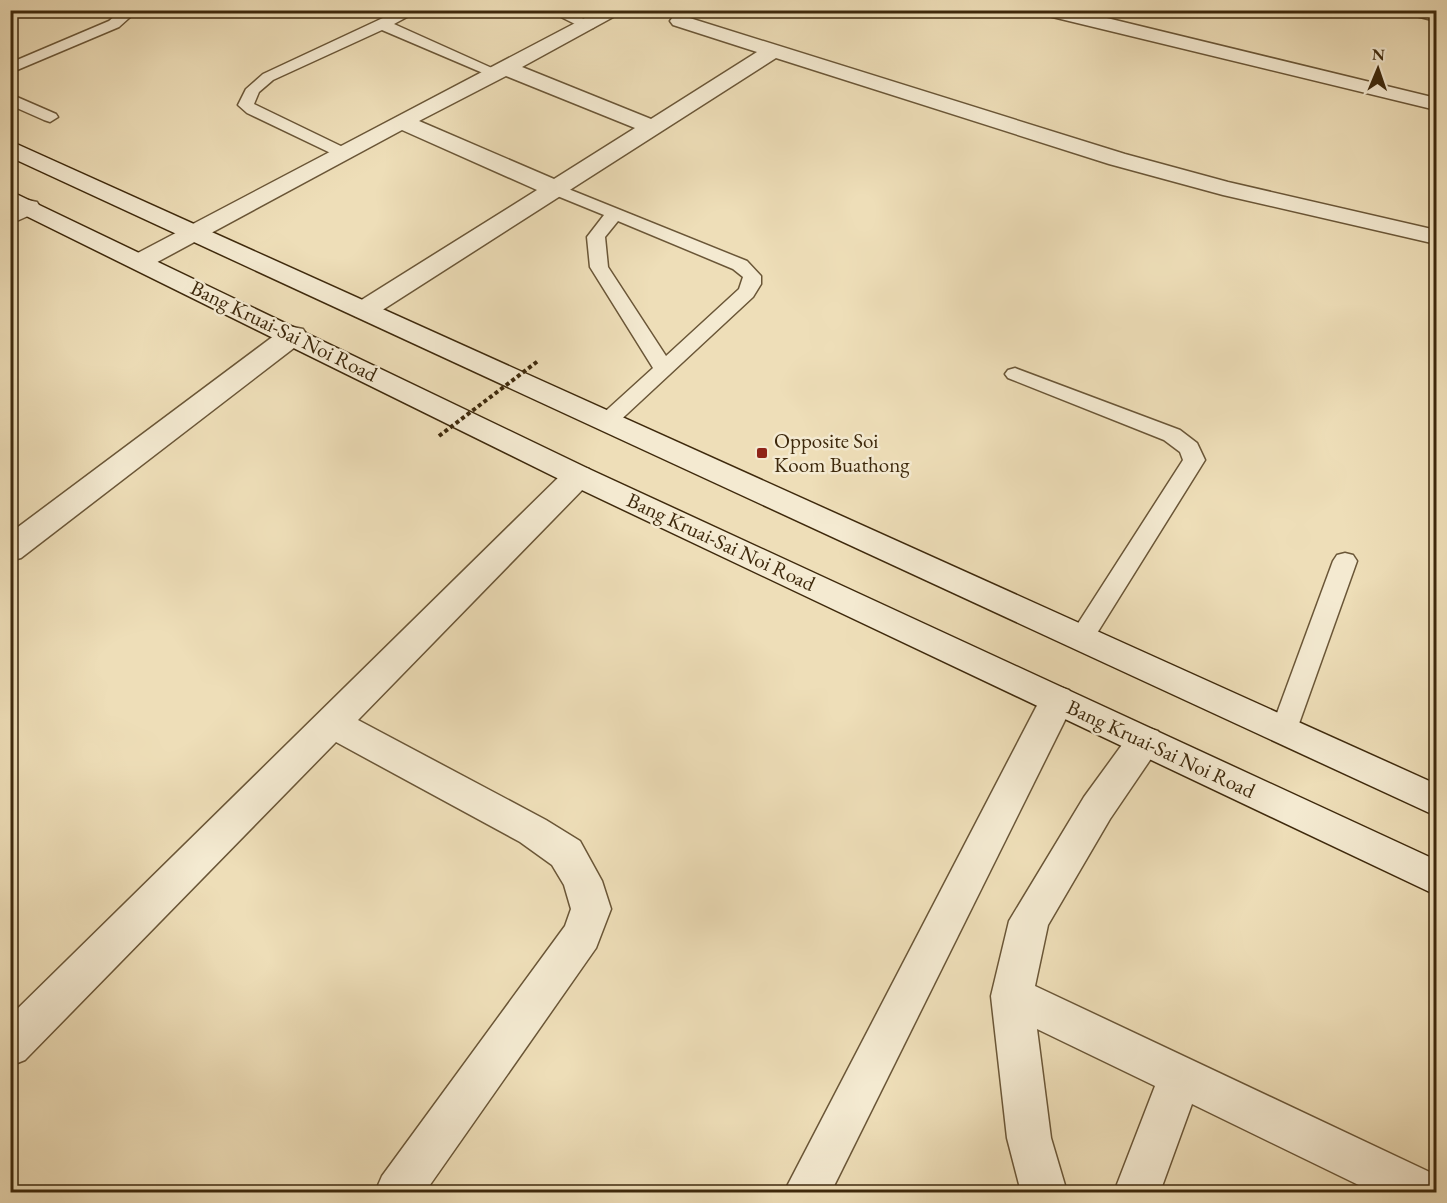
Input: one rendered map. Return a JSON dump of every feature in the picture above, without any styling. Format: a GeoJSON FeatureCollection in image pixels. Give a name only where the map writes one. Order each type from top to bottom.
{"type":"FeatureCollection","features":[{"type":"Feature","properties":{"kind":"street"},"geometry":{"type":"LineString","coordinates":[[141,261],[340,153],[616,10]]}},
{"type":"Feature","properties":{"kind":"street"},"geometry":{"type":"LineString","coordinates":[[1047,10],[1437,104]]}},
{"type":"Feature","properties":{"kind":"street"},"geometry":{"type":"LineString","coordinates":[[1415,10],[1437,15]]}},
{"type":"Feature","properties":{"kind":"street"},"geometry":{"type":"LineString","coordinates":[[680,21],[1117,159],[1223,188],[1437,237]]}},
{"type":"Feature","properties":{"kind":"street"},"geometry":{"type":"LineString","coordinates":[[364,310],[774,50]]}},
{"type":"Feature","properties":{"kind":"street"},"geometry":{"type":"LineString","coordinates":[[500,71],[652,127]]}},
{"type":"Feature","properties":{"kind":"street"},"geometry":{"type":"LineString","coordinates":[[401,122],[556,189]]}},
{"type":"Feature","properties":{"kind":"street"},"geometry":{"type":"LineString","coordinates":[[10,148],[1437,801]]}},
{"type":"Feature","properties":{"kind":"street","name":"Bang Kruai-Sai Noi Road"},"geometry":{"type":"LineString","coordinates":[[16,207],[141,261],[578,476],[1437,878]]}},
{"type":"Feature","properties":{"kind":"street"},"geometry":{"type":"LineString","coordinates":[[10,550],[293,335]]}},
{"type":"Feature","properties":{"kind":"street"},"geometry":{"type":"LineString","coordinates":[[10,1046],[334,724],[578,476]]}},
{"type":"Feature","properties":{"kind":"street"},"geometry":{"type":"LineString","coordinates":[[807,1192],[1058,700]]}},
{"type":"Feature","properties":{"kind":"street"},"geometry":{"type":"LineString","coordinates":[[334,724],[532,831],[566,853],[582,881],[591,909],[582,935],[398,1192]]}},
{"type":"Feature","properties":{"kind":"street"},"geometry":{"type":"LineString","coordinates":[[1044,1192],[1029,1138],[1012,996],[1029,921],[1098,808],[1145,741]]}},
{"type":"Feature","properties":{"kind":"street"},"geometry":{"type":"LineString","coordinates":[[1012,996],[1422,1192]]}},
{"type":"Feature","properties":{"kind":"street"},"geometry":{"type":"LineString","coordinates":[[1137,1192],[1180,1077]]}},
{"type":"Feature","properties":{"kind":"lane"},"geometry":{"type":"LineString","coordinates":[[10,69],[114,24],[131,10]]}},
{"type":"Feature","properties":{"kind":"lane"},"geometry":{"type":"LineString","coordinates":[[340,153],[253,110],[246,105],[248,96],[252,89],[268,77],[412,10]]}},
{"type":"Feature","properties":{"kind":"lane"},"geometry":{"type":"LineString","coordinates":[[554,10],[588,25]]}},
{"type":"Feature","properties":{"kind":"lane"},"geometry":{"type":"LineString","coordinates":[[384,25],[500,71]]}},
{"type":"Feature","properties":{"kind":"lane"},"geometry":{"type":"LineString","coordinates":[[10,99],[50,117]]}},
{"type":"Feature","properties":{"kind":"lane"},"geometry":{"type":"LineString","coordinates":[[556,189],[740,265],[752,276],[752,284],[746,293],[606,422]]}},
{"type":"Feature","properties":{"kind":"lane"},"geometry":{"type":"LineString","coordinates":[[616,214],[601,226],[594,237],[593,249],[599,267],[664,369]]}},
{"type":"Feature","properties":{"kind":"lane"},"geometry":{"type":"LineString","coordinates":[[1015,374],[1172,435],[1189,448],[1194,460],[1080,639]]}},
{"type":"Feature","properties":{"kind":"lane"},"geometry":{"type":"LineString","coordinates":[[1283,732],[1345,561]]}},
{"type":"Feature","properties":{"kind":"path"},"geometry":{"type":"LineString","coordinates":[[439,436],[538,362]]}},
{"type":"Feature","properties":{"kind":"place","name":"Opposite Soi Koom Buathong"},"geometry":{"type":"Point","coordinates":[762,453]}}]}
